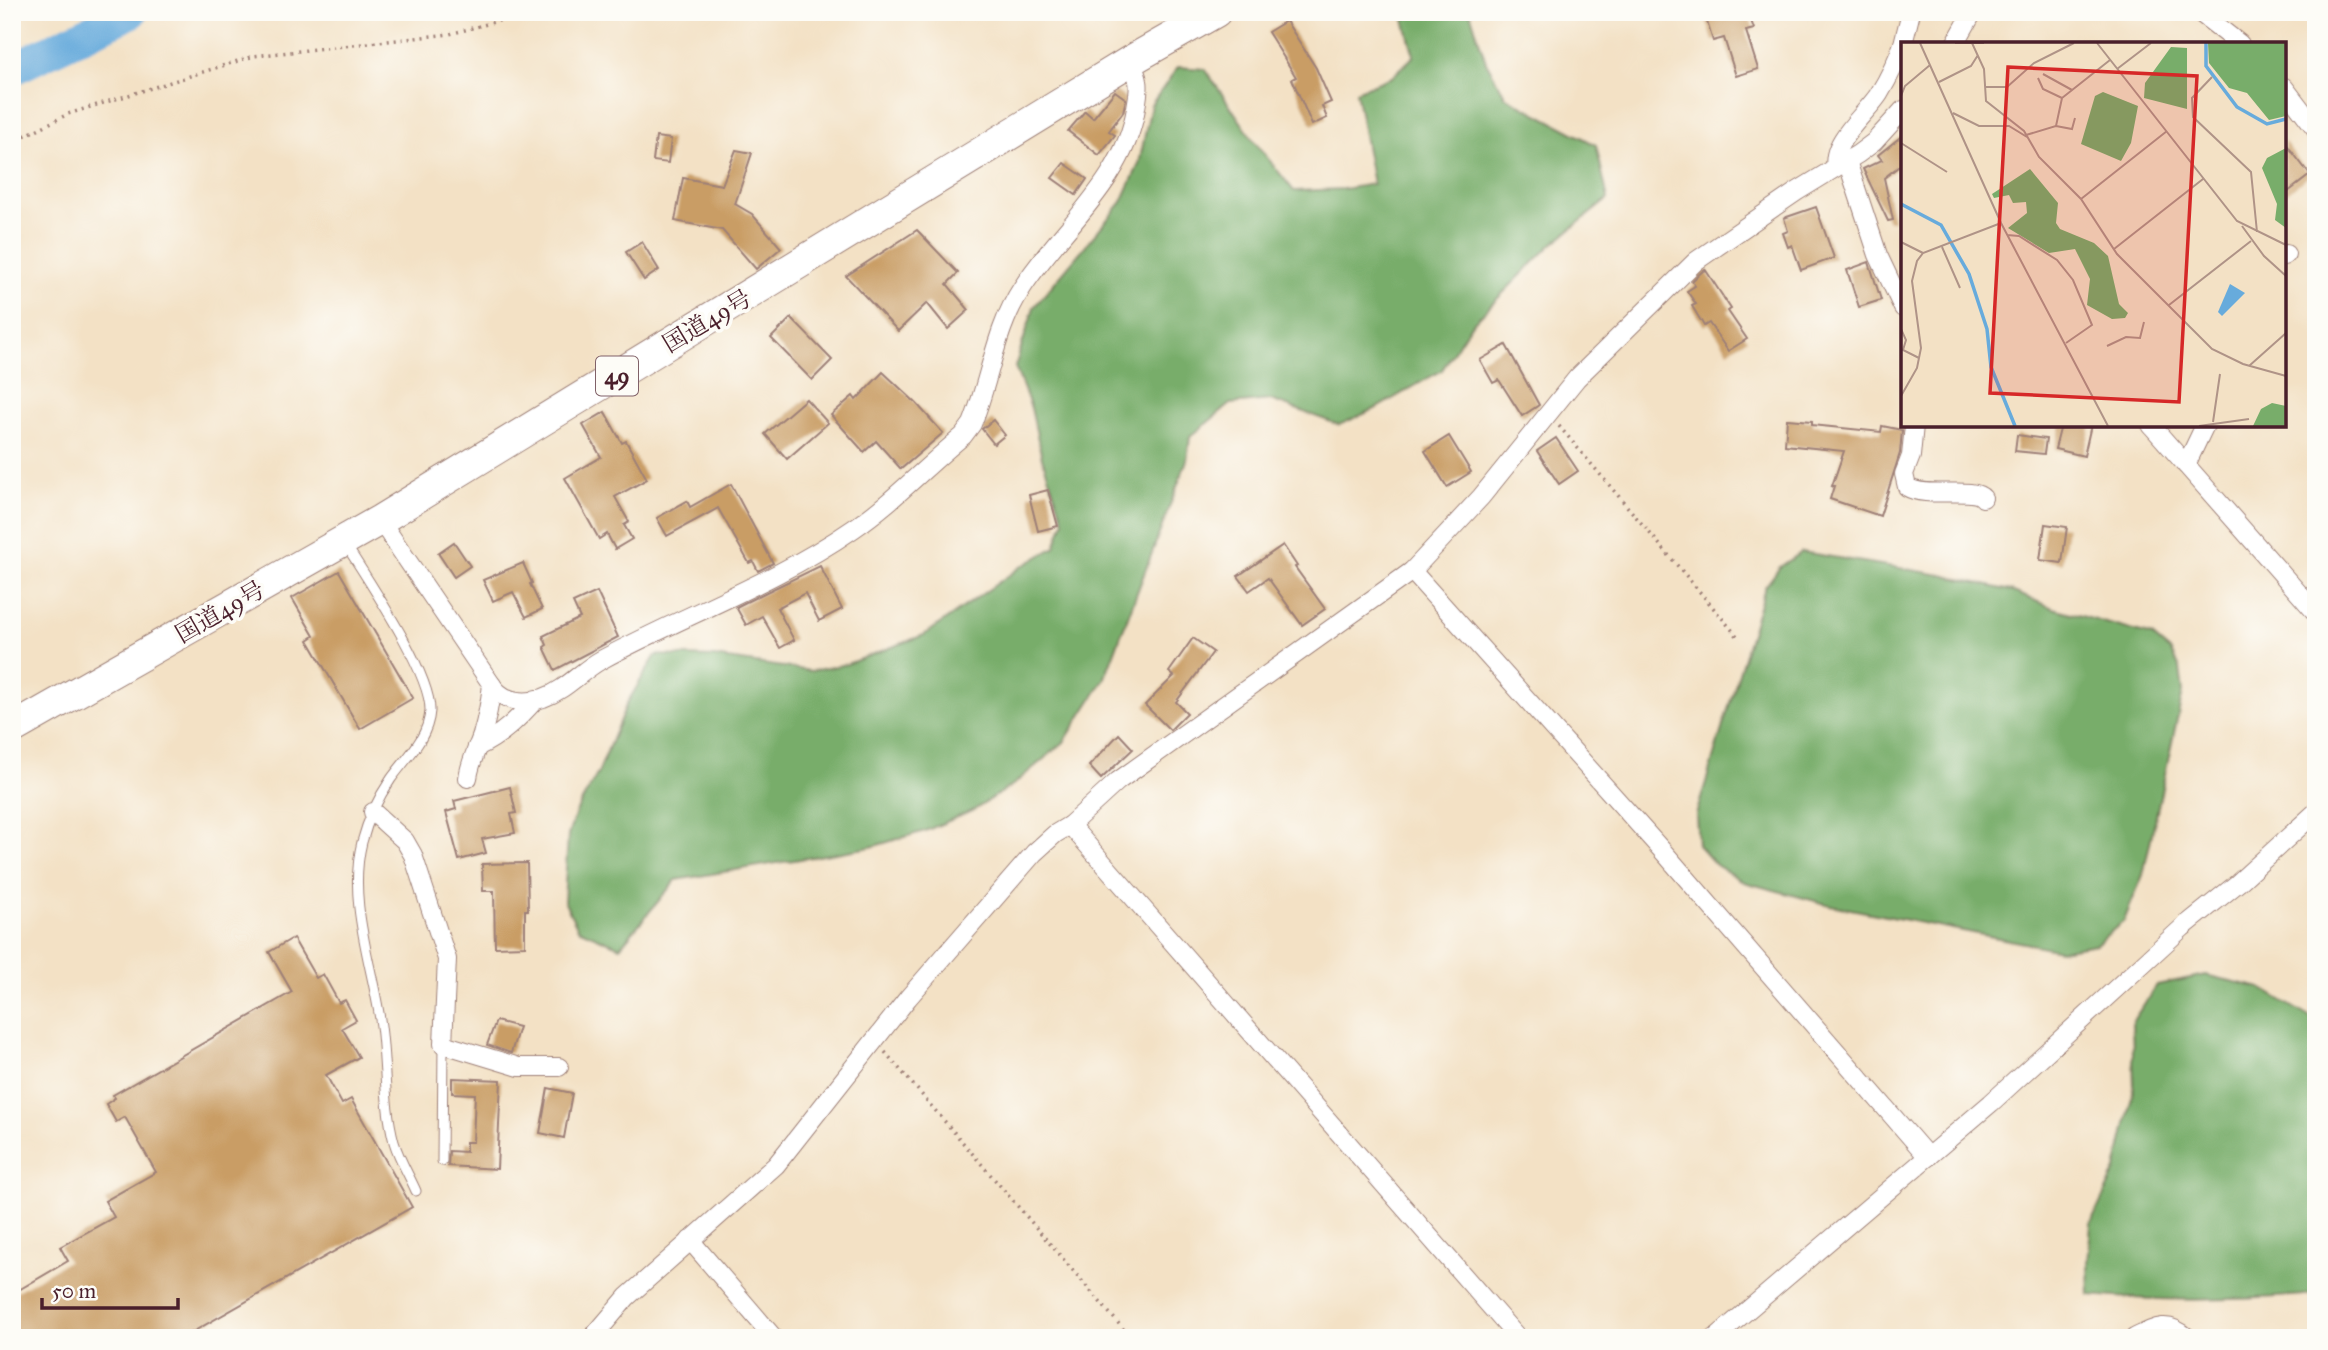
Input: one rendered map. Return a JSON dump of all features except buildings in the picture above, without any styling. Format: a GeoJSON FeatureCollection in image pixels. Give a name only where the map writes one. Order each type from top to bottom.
{"type":"FeatureCollection","features":[{"type":"Feature","properties":{"kind":"highway","name":"国道49号"},"geometry":{"type":"LineString","coordinates":[[12,729],[380,520],[1212,13]]}},
{"type":"Feature","properties":{"kind":"street"},"geometry":{"type":"LineString","coordinates":[[1904,42],[1911,12]]}},
{"type":"Feature","properties":{"kind":"street"},"geometry":{"type":"LineString","coordinates":[[1956,42],[1973,12]]}},
{"type":"Feature","properties":{"kind":"street"},"geometry":{"type":"LineString","coordinates":[[2199,12],[2237,42]]}},
{"type":"Feature","properties":{"kind":"street"},"geometry":{"type":"LineString","coordinates":[[1901,48],[1880,92],[1851,127],[1835,154],[1842,164],[1878,255],[1901,304]]}},
{"type":"Feature","properties":{"kind":"street"},"geometry":{"type":"LineString","coordinates":[[380,520],[492,685],[499,694],[508,699],[547,697],[599,661],[761,582],[830,544],[869,518],[963,436],[972,424],[1005,321],[1021,288],[1082,214],[1126,142],[1135,117],[1138,82],[1130,61]]}},
{"type":"Feature","properties":{"kind":"street"},"geometry":{"type":"LineString","coordinates":[[2286,90],[2316,129]]}},
{"type":"Feature","properties":{"kind":"street"},"geometry":{"type":"LineString","coordinates":[[592,1338],[627,1297],[776,1165],[908,998],[1034,853],[1055,834],[1070,825],[1118,781],[1412,571],[1480,497],[1601,353],[1696,261],[1874,142],[1901,112]]}},
{"type":"Feature","properties":{"kind":"street"},"geometry":{"type":"LineString","coordinates":[[1914,427],[1911,456],[1904,474],[1907,487],[1914,492],[1976,493],[1983,498]]}},
{"type":"Feature","properties":{"kind":"street"},"geometry":{"type":"LineString","coordinates":[[2153,427],[2316,613]]}},
{"type":"Feature","properties":{"kind":"street"},"geometry":{"type":"LineString","coordinates":[[2186,465],[2204,427]]}},
{"type":"Feature","properties":{"kind":"street"},"geometry":{"type":"LineString","coordinates":[[1412,571],[1668,857],[1928,1157]]}},
{"type":"Feature","properties":{"kind":"street"},"geometry":{"type":"LineString","coordinates":[[468,778],[488,711],[492,685]]}},
{"type":"Feature","properties":{"kind":"street"},"geometry":{"type":"LineString","coordinates":[[477,747],[508,729],[536,699]]}},
{"type":"Feature","properties":{"kind":"street"},"geometry":{"type":"LineString","coordinates":[[373,812],[405,841],[413,855],[444,947],[447,973],[443,1044],[519,1067],[559,1067]]}},
{"type":"Feature","properties":{"kind":"street"},"geometry":{"type":"LineString","coordinates":[[1715,1338],[1992,1103],[2182,928],[2238,883],[2316,812]]}},
{"type":"Feature","properties":{"kind":"street"},"geometry":{"type":"LineString","coordinates":[[1070,825],[1518,1338]]}},
{"type":"Feature","properties":{"kind":"street"},"geometry":{"type":"LineString","coordinates":[[690,1240],[774,1338]]}},
{"type":"Feature","properties":{"kind":"street"},"geometry":{"type":"LineString","coordinates":[[2134,1338],[2153,1328],[2165,1326],[2175,1328],[2188,1338]]}},
{"type":"Feature","properties":{"kind":"lane"},"geometry":{"type":"LineString","coordinates":[[344,541],[408,648],[426,692],[430,710],[417,748],[393,777],[373,812],[362,842],[358,872],[366,953],[381,1024],[389,1118],[394,1144],[416,1191]]}},
{"type":"Feature","properties":{"kind":"lane"},"geometry":{"type":"LineString","coordinates":[[442,1161],[443,1044]]}},
{"type":"Feature","properties":{"kind":"path"},"geometry":{"type":"LineString","coordinates":[[12,142],[68,114],[254,56],[450,34],[531,12]]}},
{"type":"Feature","properties":{"kind":"path"},"geometry":{"type":"LineString","coordinates":[[1549,414],[1738,637]]}},
{"type":"Feature","properties":{"kind":"path"},"geometry":{"type":"LineString","coordinates":[[875,1040],[1131,1338]]}},
{"type":"Feature","properties":{"kind":"green space"},"geometry":{"type":"Polygon","coordinates":[[[1402,12],[1470,12],[1486,62],[1506,97],[1596,145],[1608,199],[1551,245],[1470,326],[1442,370],[1375,409],[1339,425],[1271,400],[1230,404],[1190,437],[1187,460],[1104,680],[1064,742],[1014,784],[974,810],[925,831],[871,847],[676,880],[620,947],[578,929],[564,901],[568,835],[577,810],[599,771],[627,703],[656,655],[714,657],[811,671],[847,664],[924,635],[1019,568],[1055,547],[1064,521],[1042,458],[1031,408],[1015,367],[1034,307],[1122,202],[1139,164],[1151,105],[1178,67],[1205,69],[1254,141],[1294,191],[1343,189],[1373,184],[1356,91],[1392,77],[1414,56],[1402,12]]]}},
{"type":"Feature","properties":{"kind":"green space"},"geometry":{"type":"Polygon","coordinates":[[[1802,552],[1942,575],[2011,591],[2053,608],[2152,636],[2171,652],[2180,668],[2183,692],[2143,875],[2124,921],[2096,944],[2060,950],[1830,905],[1744,882],[1716,865],[1698,845],[1696,815],[1765,587],[1780,567],[1802,552]]]}},
{"type":"Feature","properties":{"kind":"green space"},"geometry":{"type":"Polygon","coordinates":[[[2205,975],[2261,988],[2316,1021],[2316,1294],[2203,1300],[2089,1295],[2091,1223],[2116,1170],[2134,1087],[2132,1022],[2157,985],[2205,975]]]}},
{"type":"Feature","properties":{"kind":"waterway"},"geometry":{"type":"LineString","coordinates":[[12,69],[131,12]]}}]}
